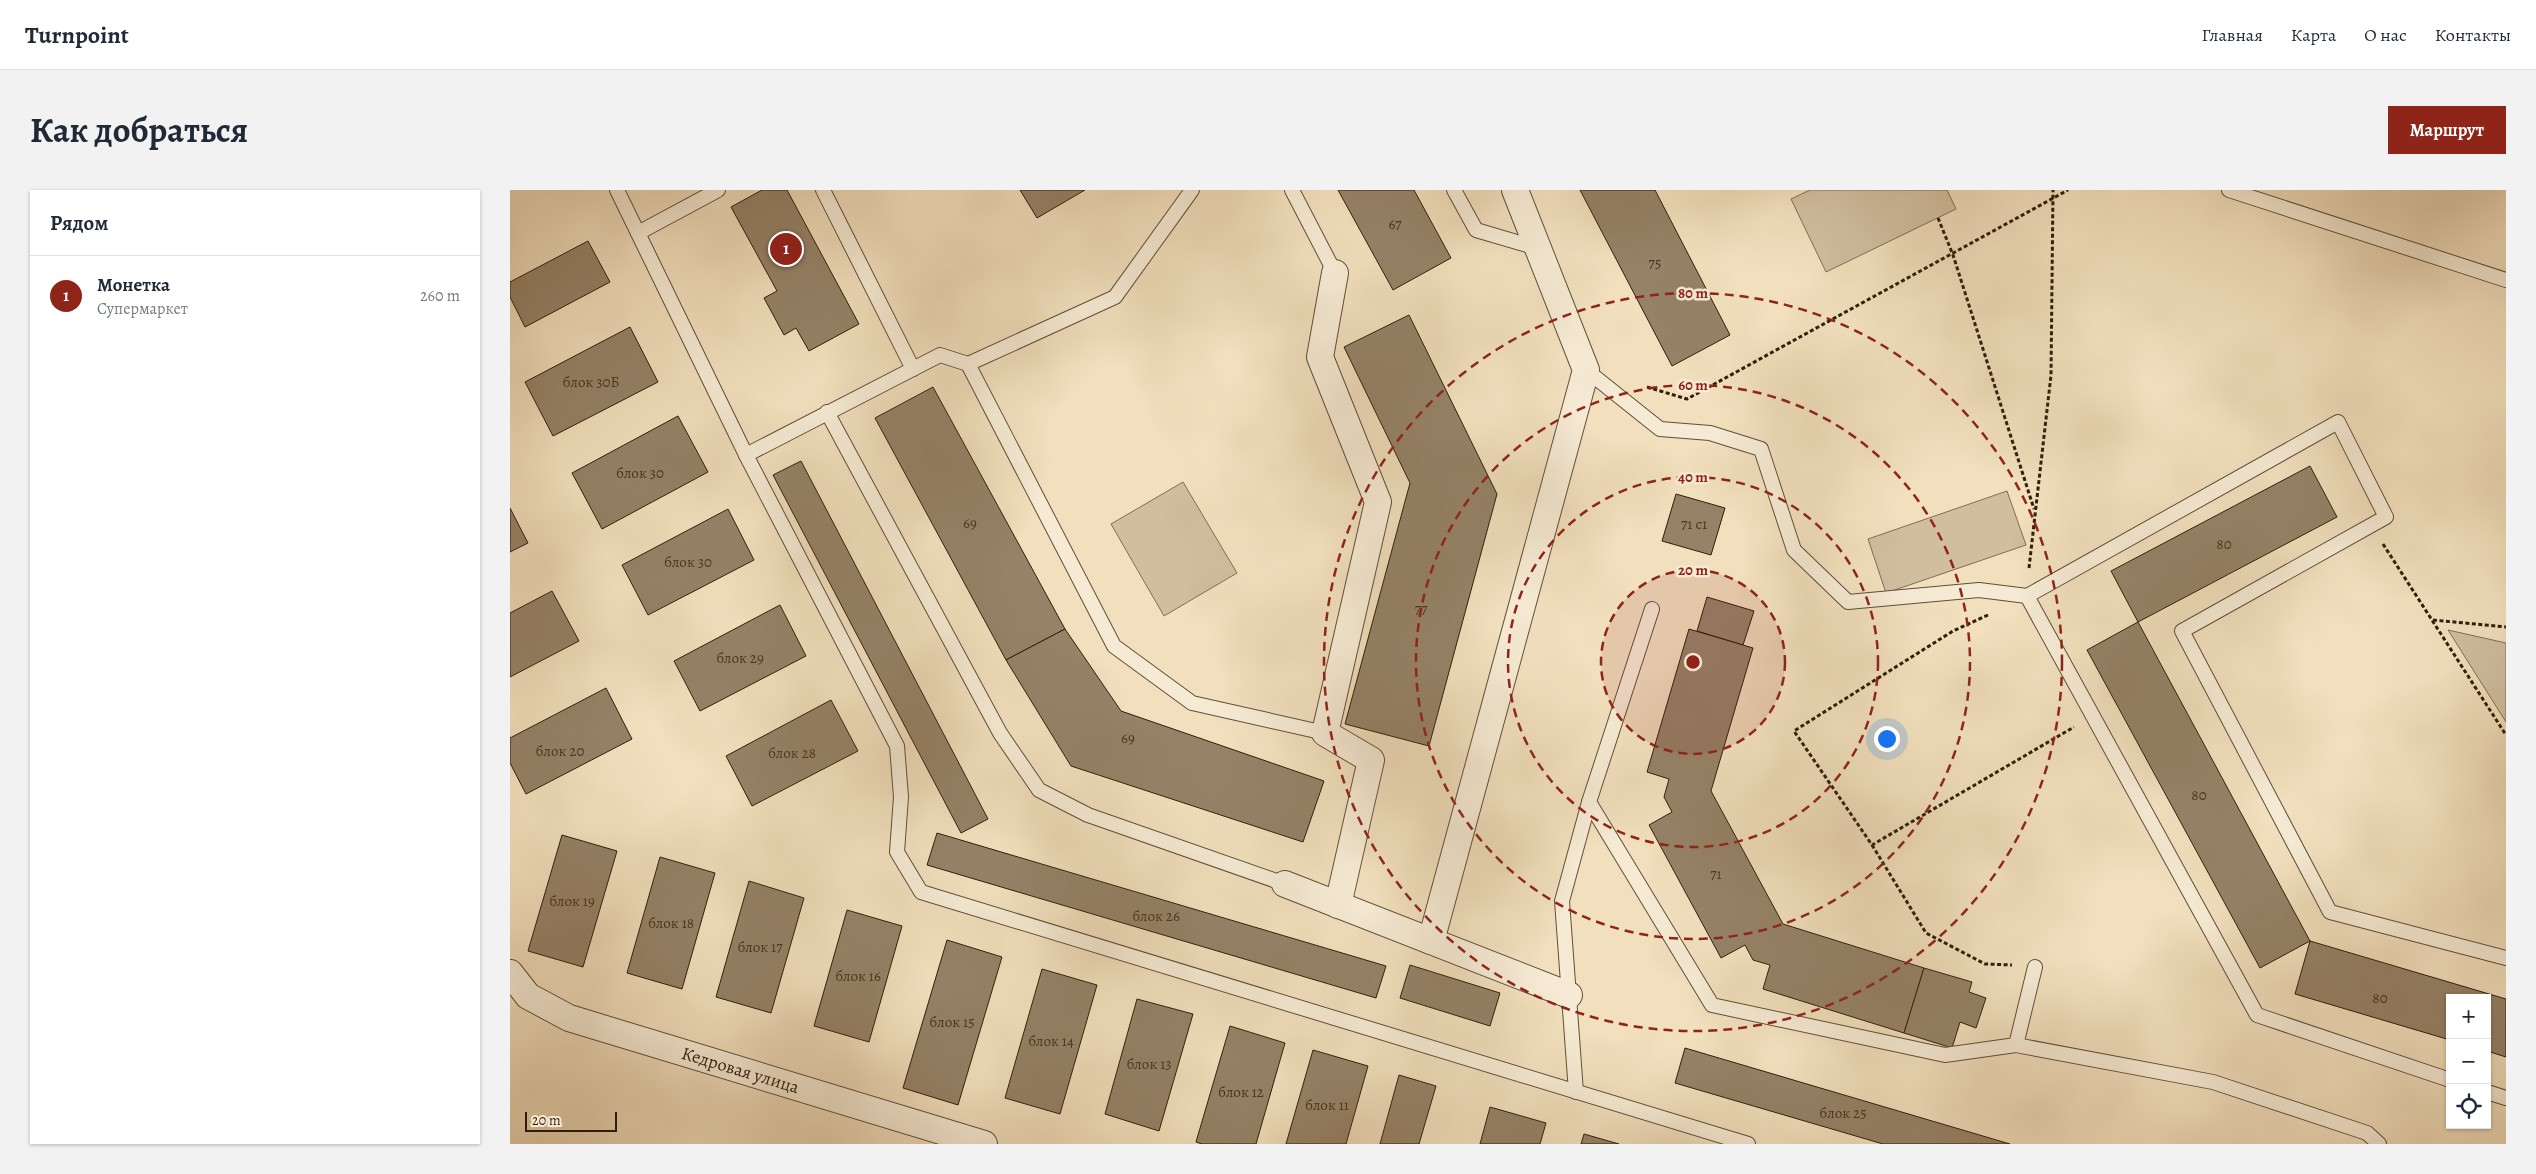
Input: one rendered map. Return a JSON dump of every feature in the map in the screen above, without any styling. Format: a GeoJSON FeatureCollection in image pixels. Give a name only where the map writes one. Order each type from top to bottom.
{"type":"FeatureCollection","features":[{"type":"Feature","properties":{"kind":"street"},"geometry":{"type":"LineString","coordinates":[[1431,941],[1586,370],[1515,190]]}},
{"type":"Feature","properties":{"kind":"street"},"geometry":{"type":"LineString","coordinates":[[1335,273],[1320,357],[1378,502],[1325,732],[1371,760],[1338,905]]}},
{"type":"Feature","properties":{"kind":"street"},"geometry":{"type":"LineString","coordinates":[[1285,884],[1569,995]]}},
{"type":"Feature","properties":{"kind":"street","name":"Кедровая улица"},"geometry":{"type":"LineString","coordinates":[[510,973],[528,996],[568,1018],[984,1144]]}},
{"type":"Feature","properties":{"kind":"lane"},"geometry":{"type":"LineString","coordinates":[[617,190],[746,455],[897,746],[902,797],[897,852],[921,892],[1748,1144]]}},
{"type":"Feature","properties":{"kind":"lane"},"geometry":{"type":"LineString","coordinates":[[638,233],[718,190]]}},
{"type":"Feature","properties":{"kind":"lane"},"geometry":{"type":"LineString","coordinates":[[823,190],[914,369]]}},
{"type":"Feature","properties":{"kind":"lane"},"geometry":{"type":"LineString","coordinates":[[746,455],[940,355],[968,364],[1115,298],[1192,190]]}},
{"type":"Feature","properties":{"kind":"lane"},"geometry":{"type":"LineString","coordinates":[[1292,190],[1335,273]]}},
{"type":"Feature","properties":{"kind":"lane"},"geometry":{"type":"LineString","coordinates":[[1454,190],[1476,230],[1537,248]]}},
{"type":"Feature","properties":{"kind":"lane"},"geometry":{"type":"LineString","coordinates":[[2229,190],[2506,280]]}},
{"type":"Feature","properties":{"kind":"lane"},"geometry":{"type":"LineString","coordinates":[[968,364],[1114,646],[1192,703],[1325,732]]}},
{"type":"Feature","properties":{"kind":"lane"},"geometry":{"type":"LineString","coordinates":[[1586,370],[1660,429],[1710,433],[1761,449],[1794,550],[1848,602],[1979,590],[2027,596],[2338,422],[2386,516],[2182,631],[2330,912],[2506,958]]}},
{"type":"Feature","properties":{"kind":"lane"},"geometry":{"type":"LineString","coordinates":[[827,412],[1000,733],[1039,790],[1088,815],[1285,884]]}},
{"type":"Feature","properties":{"kind":"lane"},"geometry":{"type":"LineString","coordinates":[[2027,596],[2258,1016],[2446,1079]]}},
{"type":"Feature","properties":{"kind":"lane"},"geometry":{"type":"LineString","coordinates":[[1576,1092],[1562,901],[1589,802],[1652,609]]}},
{"type":"Feature","properties":{"kind":"lane"},"geometry":{"type":"LineString","coordinates":[[1589,802],[1712,1005],[1945,1055],[2016,1045],[2213,1082],[2367,1133],[2379,1144]]}},
{"type":"Feature","properties":{"kind":"lane"},"geometry":{"type":"LineString","coordinates":[[2016,1045],[2034,967]]}},
{"type":"Feature","properties":{"kind":"lane"},"geometry":{"type":"LineString","coordinates":[[2491,1093],[2506,1098]]}},
{"type":"Feature","properties":{"kind":"path"},"geometry":{"type":"LineString","coordinates":[[2034,967],[1985,964],[1926,933],[1872,845],[1794,731],[1954,632],[2027,596],[2034,511],[2050,375],[2054,190]]}},
{"type":"Feature","properties":{"kind":"path"},"geometry":{"type":"LineString","coordinates":[[1641,386],[1687,399],[2053,200],[2068,190]]}},
{"type":"Feature","properties":{"kind":"path"},"geometry":{"type":"LineString","coordinates":[[1938,218],[1952,255],[2034,511]]}},
{"type":"Feature","properties":{"kind":"path"},"geometry":{"type":"LineString","coordinates":[[2371,525],[2506,734]]}},
{"type":"Feature","properties":{"kind":"path"},"geometry":{"type":"LineString","coordinates":[[2433,620],[2506,627]]}},
{"type":"Feature","properties":{"kind":"path"},"geometry":{"type":"LineString","coordinates":[[1872,845],[2093,716]]}},
{"type":"Feature","properties":{"kind":"shaded area"},"geometry":{"type":"Polygon","coordinates":[[[1810,190],[1947,190],[1956,209],[1826,272],[1791,199],[1810,190]]]}},
{"type":"Feature","properties":{"kind":"shaded area"},"geometry":{"type":"Polygon","coordinates":[[[1183,482],[1237,573],[1164,616],[1111,524],[1183,482]]]}},
{"type":"Feature","properties":{"kind":"shaded area"},"geometry":{"type":"Polygon","coordinates":[[[2007,491],[2026,545],[1886,593],[1868,539],[2007,491]]]}},
{"type":"Feature","properties":{"kind":"shaded area"},"geometry":{"type":"Polygon","coordinates":[[[2448,630],[2506,643],[2506,722],[2448,630]]]}},
{"type":"Feature","properties":{"kind":"building"},"geometry":{"type":"Polygon","coordinates":[[[762,190],[787,190],[859,324],[809,351],[796,328],[784,335],[764,298],[777,291],[731,207],[762,190]]]}},
{"type":"Feature","properties":{"kind":"building"},"geometry":{"type":"Polygon","coordinates":[[[1020,190],[1085,190],[1037,218],[1020,190]]]}},
{"type":"Feature","properties":{"kind":"building"},"geometry":{"type":"Polygon","coordinates":[[[1338,190],[1414,190],[1451,258],[1393,290],[1338,190]]]}},
{"type":"Feature","properties":{"kind":"building"},"geometry":{"type":"Polygon","coordinates":[[[1580,190],[1655,190],[1730,335],[1672,366],[1580,190]]]}},
{"type":"Feature","properties":{"kind":"building"},"geometry":{"type":"Polygon","coordinates":[[[588,241],[610,282],[525,327],[510,297],[510,282],[588,241]]]}},
{"type":"Feature","properties":{"kind":"building"},"geometry":{"type":"Polygon","coordinates":[[[1409,315],[1497,494],[1429,746],[1345,724],[1410,483],[1344,347],[1409,315]]]}},
{"type":"Feature","properties":{"kind":"building"},"geometry":{"type":"Polygon","coordinates":[[[630,327],[658,382],[553,436],[525,382],[630,327]]]}},
{"type":"Feature","properties":{"kind":"building"},"geometry":{"type":"Polygon","coordinates":[[[933,387],[1065,629],[1006,660],[875,418],[933,387]]]}},
{"type":"Feature","properties":{"kind":"building"},"geometry":{"type":"Polygon","coordinates":[[[678,416],[708,472],[602,529],[572,473],[678,416]]]}},
{"type":"Feature","properties":{"kind":"building"},"geometry":{"type":"Polygon","coordinates":[[[801,461],[988,819],[961,833],[773,475],[801,461]]]}},
{"type":"Feature","properties":{"kind":"building"},"geometry":{"type":"Polygon","coordinates":[[[2310,466],[2337,517],[2138,622],[2111,571],[2310,466]]]}},
{"type":"Feature","properties":{"kind":"building"},"geometry":{"type":"Polygon","coordinates":[[[1676,494],[1725,508],[1711,555],[1662,541],[1676,494]]]}},
{"type":"Feature","properties":{"kind":"building"},"geometry":{"type":"Polygon","coordinates":[[[510,508],[528,543],[510,552],[510,508]]]}},
{"type":"Feature","properties":{"kind":"building"},"geometry":{"type":"Polygon","coordinates":[[[728,509],[754,560],[648,615],[622,565],[728,509]]]}},
{"type":"Feature","properties":{"kind":"building"},"geometry":{"type":"Polygon","coordinates":[[[552,591],[579,641],[510,677],[510,613],[552,591]]]}},
{"type":"Feature","properties":{"kind":"building"},"geometry":{"type":"Polygon","coordinates":[[[1707,597],[1754,611],[1743,645],[1697,631],[1707,597]]]}},
{"type":"Feature","properties":{"kind":"building"},"geometry":{"type":"Polygon","coordinates":[[[780,605],[806,656],[700,711],[674,661],[780,605]]]}},
{"type":"Feature","properties":{"kind":"building"},"geometry":{"type":"Polygon","coordinates":[[[2138,622],[2310,941],[2260,968],[2087,650],[2138,622]]]}},
{"type":"Feature","properties":{"kind":"building"},"geometry":{"type":"Polygon","coordinates":[[[1065,629],[1121,711],[1324,781],[1303,842],[1071,766],[1006,660],[1065,629]]]}},
{"type":"Feature","properties":{"kind":"building"},"geometry":{"type":"Polygon","coordinates":[[[1689,629],[1753,648],[1711,791],[1783,924],[1924,968],[1904,1033],[1763,989],[1770,965],[1753,960],[1745,945],[1721,958],[1649,825],[1672,812],[1664,797],[1669,779],[1647,772],[1689,629]]]}},
{"type":"Feature","properties":{"kind":"building"},"geometry":{"type":"Polygon","coordinates":[[[606,688],[632,739],[526,794],[510,763],[510,738],[606,688]]]}},
{"type":"Feature","properties":{"kind":"building"},"geometry":{"type":"Polygon","coordinates":[[[831,700],[858,751],[752,806],[726,756],[831,700]]]}},
{"type":"Feature","properties":{"kind":"building"},"geometry":{"type":"Polygon","coordinates":[[[937,833],[1386,966],[1376,998],[927,865],[937,833]]]}},
{"type":"Feature","properties":{"kind":"building"},"geometry":{"type":"Polygon","coordinates":[[[562,835],[617,851],[583,967],[528,951],[562,835]]]}},
{"type":"Feature","properties":{"kind":"building"},"geometry":{"type":"Polygon","coordinates":[[[660,857],[715,873],[682,989],[627,973],[660,857]]]}},
{"type":"Feature","properties":{"kind":"building"},"geometry":{"type":"Polygon","coordinates":[[[749,881],[804,898],[771,1013],[716,997],[749,881]]]}},
{"type":"Feature","properties":{"kind":"building"},"geometry":{"type":"Polygon","coordinates":[[[847,910],[902,926],[869,1042],[814,1026],[847,910]]]}},
{"type":"Feature","properties":{"kind":"building"},"geometry":{"type":"Polygon","coordinates":[[[947,940],[1002,957],[958,1105],[903,1088],[947,940]]]}},
{"type":"Feature","properties":{"kind":"building"},"geometry":{"type":"Polygon","coordinates":[[[2310,941],[2489,994],[2446,994],[2446,1039],[2295,994],[2310,941]]]}},
{"type":"Feature","properties":{"kind":"building"},"geometry":{"type":"Polygon","coordinates":[[[1410,965],[1500,993],[1490,1026],[1400,998],[1410,965]]]}},
{"type":"Feature","properties":{"kind":"building"},"geometry":{"type":"Polygon","coordinates":[[[1924,968],[1972,982],[1969,992],[1986,998],[1976,1028],[1960,1022],[1952,1048],[1904,1033],[1924,968]]]}},
{"type":"Feature","properties":{"kind":"building"},"geometry":{"type":"Polygon","coordinates":[[[1042,969],[1097,985],[1060,1114],[1005,1098],[1042,969]]]}},
{"type":"Feature","properties":{"kind":"building"},"geometry":{"type":"Polygon","coordinates":[[[2491,995],[2506,999],[2506,1057],[2491,1052],[2491,995]]]}},
{"type":"Feature","properties":{"kind":"building"},"geometry":{"type":"Polygon","coordinates":[[[1137,999],[1193,1014],[1159,1131],[1105,1114],[1137,999]]]}},
{"type":"Feature","properties":{"kind":"building"},"geometry":{"type":"Polygon","coordinates":[[[1230,1026],[1285,1043],[1256,1144],[1202,1144],[1196,1142],[1230,1026]]]}},
{"type":"Feature","properties":{"kind":"building"},"geometry":{"type":"Polygon","coordinates":[[[1685,1048],[2010,1144],[1883,1144],[1675,1083],[1685,1048]]]}},
{"type":"Feature","properties":{"kind":"building"},"geometry":{"type":"Polygon","coordinates":[[[1313,1050],[1368,1066],[1346,1144],[1286,1144],[1313,1050]]]}},
{"type":"Feature","properties":{"kind":"building"},"geometry":{"type":"Polygon","coordinates":[[[1399,1075],[1436,1086],[1419,1144],[1380,1144],[1399,1075]]]}},
{"type":"Feature","properties":{"kind":"building"},"geometry":{"type":"Polygon","coordinates":[[[1490,1107],[1546,1123],[1540,1144],[1480,1144],[1490,1107]]]}},
{"type":"Feature","properties":{"kind":"building"},"geometry":{"type":"Polygon","coordinates":[[[1584,1134],[1619,1144],[1581,1144],[1584,1134]]]}},
{"type":"Feature","properties":{"kind":"place","name":"Монетка"},"geometry":{"type":"Point","coordinates":[786,249]}}]}
